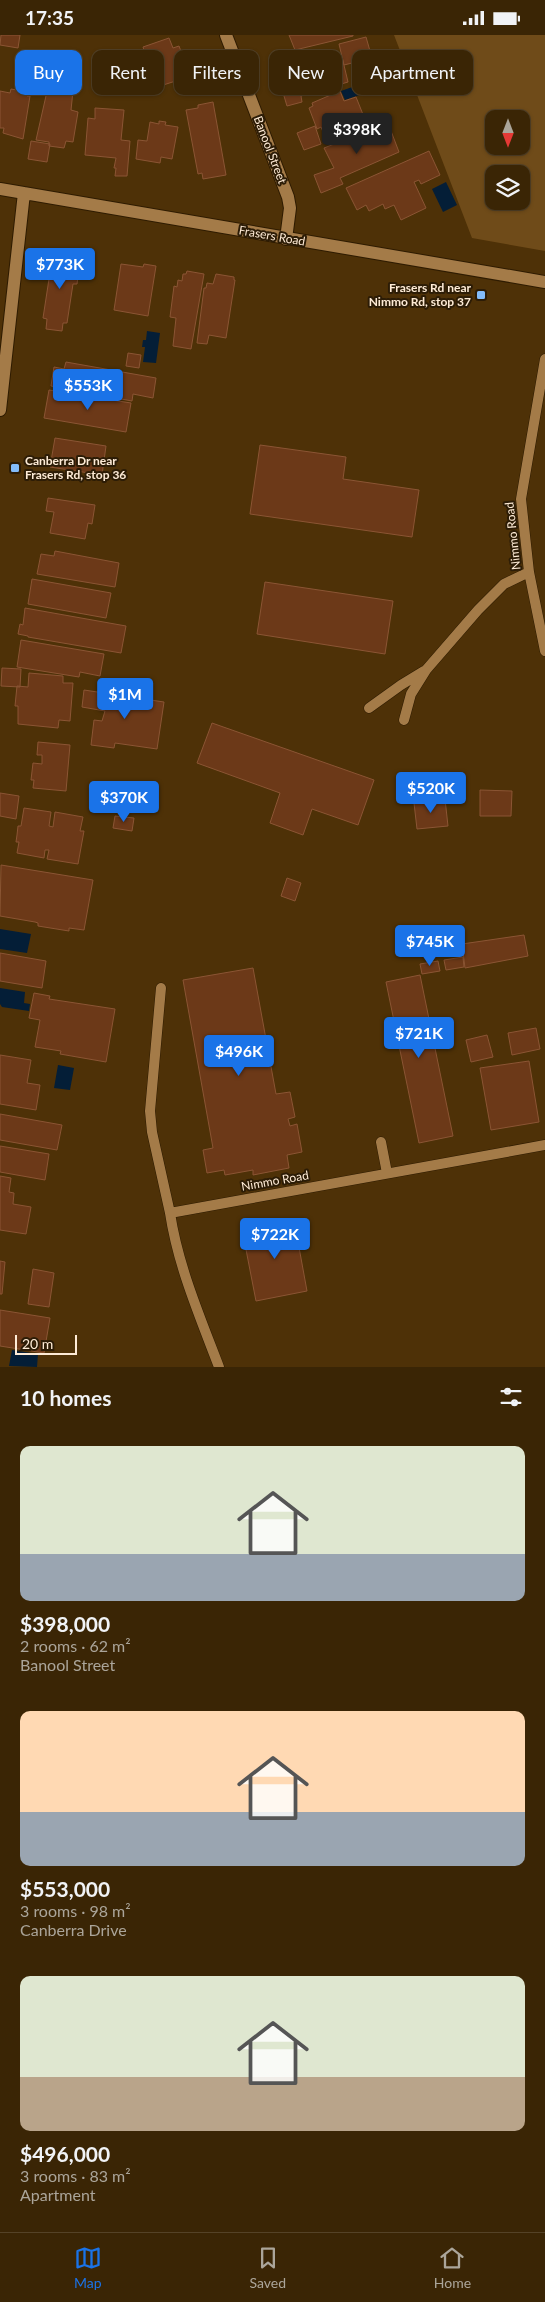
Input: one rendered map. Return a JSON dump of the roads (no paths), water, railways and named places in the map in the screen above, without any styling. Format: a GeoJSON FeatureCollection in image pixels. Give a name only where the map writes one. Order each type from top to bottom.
{"type":"FeatureCollection","features":[{"type":"Feature","properties":{"kind":"street","name":"Banool Street"},"geometry":{"type":"LineString","coordinates":[[226,35],[288,197],[290,208],[286,239]]}},
{"type":"Feature","properties":{"kind":"street","name":"Frasers Road"},"geometry":{"type":"LineString","coordinates":[[0,189],[545,282]]}},
{"type":"Feature","properties":{"kind":"street"},"geometry":{"type":"LineString","coordinates":[[0,410],[24,193]]}},
{"type":"Feature","properties":{"kind":"lane","name":"Nimmo Road"},"geometry":{"type":"LineString","coordinates":[[545,359],[521,499],[529,572],[545,651]]}},
{"type":"Feature","properties":{"kind":"lane"},"geometry":{"type":"LineString","coordinates":[[404,719],[411,694],[426,670],[478,610],[504,584],[515,577],[529,572]]}},
{"type":"Feature","properties":{"kind":"lane"},"geometry":{"type":"LineString","coordinates":[[369,708],[426,670]]}},
{"type":"Feature","properties":{"kind":"lane"},"geometry":{"type":"LineString","coordinates":[[161,988],[150,1111],[152,1132],[173,1235],[218,1367]]}},
{"type":"Feature","properties":{"kind":"lane"},"geometry":{"type":"LineString","coordinates":[[381,1142],[387,1173]]}},
{"type":"Feature","properties":{"kind":"lane","name":"Nimmo Road"},"geometry":{"type":"LineString","coordinates":[[170,1213],[545,1145]]}},
{"type":"Feature","properties":{"kind":"water"},"geometry":{"type":"Polygon","coordinates":[[[352,87],[352,95],[359,95],[345,100],[342,91],[352,87]]]}},
{"type":"Feature","properties":{"kind":"water"},"geometry":{"type":"Polygon","coordinates":[[[446,182],[457,205],[443,212],[432,189],[446,182]]]}},
{"type":"Feature","properties":{"kind":"water"},"geometry":{"type":"Polygon","coordinates":[[[147,331],[160,333],[156,363],[143,362],[145,347],[142,347],[143,340],[146,340],[147,331]]]}},
{"type":"Feature","properties":{"kind":"water"},"geometry":{"type":"Polygon","coordinates":[[[0,929],[31,934],[27,953],[0,949],[0,929]]]}},
{"type":"Feature","properties":{"kind":"water"},"geometry":{"type":"Polygon","coordinates":[[[0,988],[25,992],[24,1003],[30,1004],[29,1011],[2,1007],[0,1004],[0,988]]]}},
{"type":"Feature","properties":{"kind":"water"},"geometry":{"type":"Polygon","coordinates":[[[58,1065],[74,1068],[70,1090],[54,1088],[58,1065]]]}},
{"type":"Feature","properties":{"kind":"water"},"geometry":{"type":"Polygon","coordinates":[[[12,1350],[38,1354],[37,1367],[9,1366],[12,1350]]]}},
{"type":"Feature","properties":{"kind":"place","name":"Frasers Rd near Nimmo Rd, stop 37"},"geometry":{"type":"Point","coordinates":[481,295]}},
{"type":"Feature","properties":{"kind":"place","name":"Canberra Dr near Frasers Rd, stop 36"},"geometry":{"type":"Point","coordinates":[15,468]}}]}
